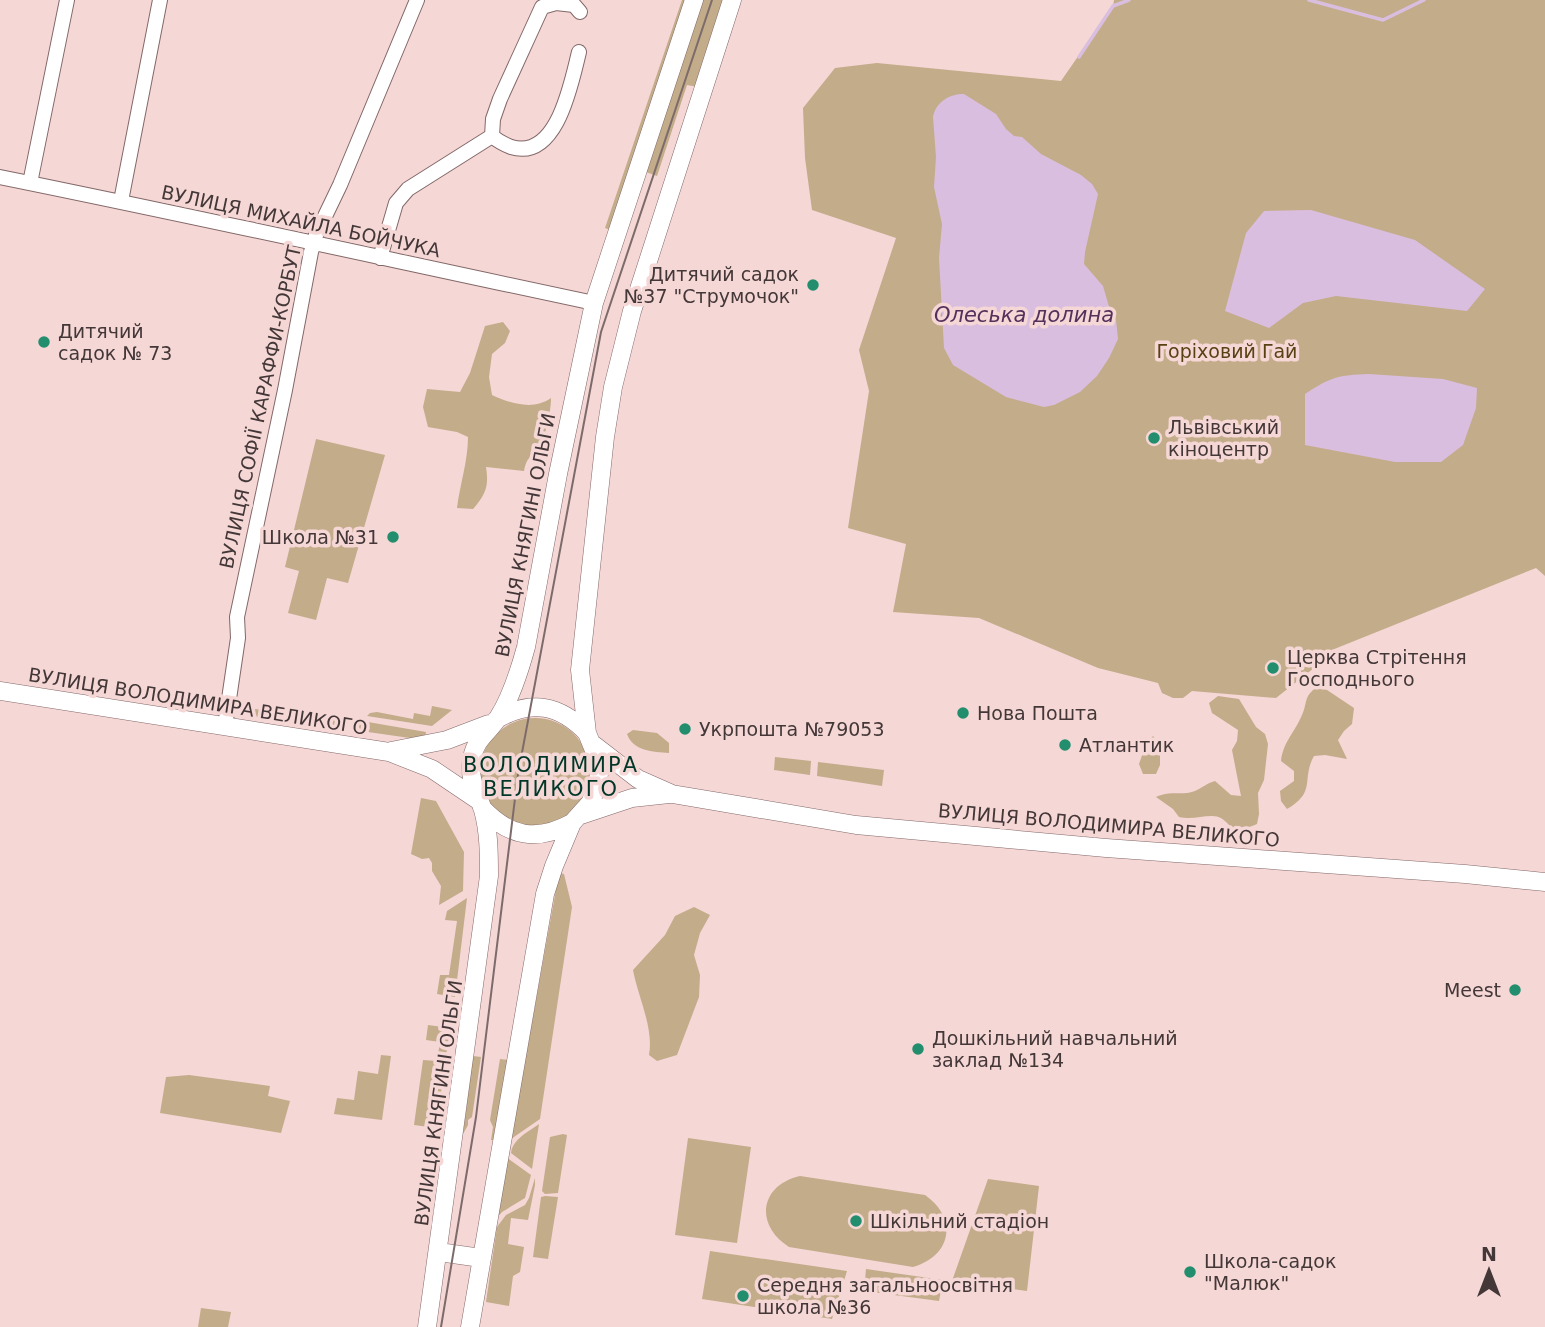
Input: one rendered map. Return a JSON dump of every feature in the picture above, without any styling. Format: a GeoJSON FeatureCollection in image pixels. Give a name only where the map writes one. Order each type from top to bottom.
{"type":"FeatureCollection","features":[{"type":"Feature","properties":{"kind":"main road","name":"ВУЛИЦЯ КНЯГИНІ ОЛЬГИ"},"geometry":{"type":"LineString","coordinates":[[427,1327],[488,885],[489,857],[480,804],[471,774],[472,759],[476,746],[494,721],[519,673],[594,303],[694,0]]}},
{"type":"Feature","properties":{"kind":"main road"},"geometry":{"type":"LineString","coordinates":[[470,1327],[545,894],[554,866],[577,819],[590,803],[596,789],[598,767],[580,684],[580,652],[613,387],[632,312],[732,0]]}},
{"type":"Feature","properties":{"kind":"main road","name":"ВУЛИЦЯ ВОЛОДИМИРА ВЕЛИКОГО"},"geometry":{"type":"LineString","coordinates":[[0,691],[389,752],[432,769],[480,804],[494,820],[508,829],[524,834],[549,833],[632,798],[672,794]]}},
{"type":"Feature","properties":{"kind":"main road","name":"ВУЛИЦЯ ВОЛОДИМИРА ВЕЛИКОГО"},"geometry":{"type":"LineString","coordinates":[[389,752],[447,740],[520,709],[546,708],[562,713],[576,722],[590,739],[638,779],[672,794],[892,829],[1545,882]]}},
{"type":"Feature","properties":{"kind":"main road"},"geometry":{"type":"LineString","coordinates":[[439,1252],[481,1258]]}},
{"type":"Feature","properties":{"kind":"street"},"geometry":{"type":"LineString","coordinates":[[30,183],[67,0]]}},
{"type":"Feature","properties":{"kind":"street"},"geometry":{"type":"LineString","coordinates":[[121,201],[160,0]]}},
{"type":"Feature","properties":{"kind":"street","name":"ВУЛИЦЯ СОФІЇ КАРАФФИ-КОРБУТ"},"geometry":{"type":"LineString","coordinates":[[225,726],[238,638],[237,617],[313,244],[417,0]]}},
{"type":"Feature","properties":{"kind":"street"},"geometry":{"type":"LineString","coordinates":[[492,136],[493,119],[500,99],[542,8],[555,3],[577,6]]}},
{"type":"Feature","properties":{"kind":"street"},"geometry":{"type":"LineString","coordinates":[[492,136],[500,143],[521,150],[537,146],[555,126],[571,84],[579,52]]}},
{"type":"Feature","properties":{"kind":"street"},"geometry":{"type":"LineString","coordinates":[[380,258],[396,203],[408,189],[492,136]]}},
{"type":"Feature","properties":{"kind":"street","name":"ВУЛИЦЯ МИХАЙЛА БОЙЧУКА"},"geometry":{"type":"LineString","coordinates":[[0,177],[594,303]]}},
{"type":"Feature","properties":{"kind":"green space"},"geometry":{"type":"Polygon","coordinates":[[[682,0],[687,0],[611,230],[605,228],[682,0]]]}},
{"type":"Feature","properties":{"kind":"green space"},"geometry":{"type":"Polygon","coordinates":[[[703,0],[726,0],[698,87],[687,85],[657,176],[646,172],[703,0]]]}},
{"type":"Feature","properties":{"kind":"green space","name":"Горіховий Гай"},"geometry":{"type":"Polygon","coordinates":[[[1114,0],[1545,0],[1545,576],[1536,568],[1307,660],[1314,668],[1276,698],[1192,691],[1183,698],[1173,698],[1162,693],[1158,683],[1098,668],[979,618],[893,612],[906,544],[848,528],[869,391],[859,350],[896,238],[812,210],[805,158],[803,108],[835,68],[877,63],[1061,81],[1113,6],[1114,0]]]}},
{"type":"Feature","properties":{"kind":"green space"},"geometry":{"type":"Polygon","coordinates":[[[503,322],[510,331],[505,343],[492,354],[489,377],[492,395],[513,403],[529,405],[551,398],[548,424],[541,443],[528,460],[524,471],[486,467],[487,485],[481,499],[473,509],[457,508],[468,437],[457,432],[428,427],[423,407],[427,389],[460,392],[470,373],[485,326],[503,322]]]}},
{"type":"Feature","properties":{"kind":"green space"},"geometry":{"type":"Polygon","coordinates":[[[316,439],[385,455],[348,583],[327,578],[316,620],[288,613],[299,571],[285,567],[316,439]]]}},
{"type":"Feature","properties":{"kind":"green space"},"geometry":{"type":"Polygon","coordinates":[[[1317,687],[1327,690],[1354,708],[1352,724],[1338,740],[1347,759],[1314,756],[1302,797],[1287,809],[1281,801],[1280,791],[1294,781],[1294,771],[1281,761],[1282,754],[1308,697],[1317,687]]]}},
{"type":"Feature","properties":{"kind":"green space"},"geometry":{"type":"Polygon","coordinates":[[[1218,696],[1239,699],[1256,727],[1265,734],[1268,744],[1264,780],[1258,793],[1257,824],[1246,828],[1234,828],[1218,817],[1179,817],[1156,797],[1195,791],[1215,781],[1231,795],[1241,796],[1232,750],[1237,741],[1238,730],[1212,713],[1209,703],[1218,696]]]}},
{"type":"Feature","properties":{"kind":"green space"},"geometry":{"type":"Polygon","coordinates":[[[432,706],[452,710],[432,726],[367,716],[377,712],[413,719],[414,713],[430,716],[432,706]]]}},
{"type":"Feature","properties":{"kind":"green space"},"geometry":{"type":"Polygon","coordinates":[[[254,709],[336,717],[339,722],[335,727],[253,716],[250,712],[254,709]]]}},
{"type":"Feature","properties":{"kind":"green space"},"geometry":{"type":"Polygon","coordinates":[[[535,718],[556,722],[574,734],[586,752],[590,773],[586,794],[574,812],[556,824],[535,828],[514,824],[496,812],[484,794],[480,773],[484,752],[496,734],[514,722],[535,718]]]}},
{"type":"Feature","properties":{"kind":"green space"},"geometry":{"type":"Polygon","coordinates":[[[362,721],[426,732],[425,737],[410,738],[361,731],[358,725],[362,721]]]}},
{"type":"Feature","properties":{"kind":"green space"},"geometry":{"type":"Polygon","coordinates":[[[633,730],[657,733],[669,743],[669,753],[650,751],[634,744],[627,734],[633,730]]]}},
{"type":"Feature","properties":{"kind":"green space"},"geometry":{"type":"Polygon","coordinates":[[[1153,736],[1160,744],[1160,765],[1156,774],[1143,774],[1139,764],[1146,744],[1153,736]]]}},
{"type":"Feature","properties":{"kind":"green space"},"geometry":{"type":"Polygon","coordinates":[[[775,757],[811,761],[810,775],[774,770],[775,757]]]}},
{"type":"Feature","properties":{"kind":"green space"},"geometry":{"type":"Polygon","coordinates":[[[818,762],[884,770],[882,786],[817,776],[818,762]]]}},
{"type":"Feature","properties":{"kind":"green space"},"geometry":{"type":"Polygon","coordinates":[[[421,798],[436,801],[464,852],[463,891],[439,905],[441,886],[432,871],[432,863],[429,858],[422,859],[411,854],[421,798]]]}},
{"type":"Feature","properties":{"kind":"green space"},"geometry":{"type":"Polygon","coordinates":[[[559,873],[564,874],[572,907],[540,1119],[511,1139],[559,873]]]}},
{"type":"Feature","properties":{"kind":"green space"},"geometry":{"type":"Polygon","coordinates":[[[467,898],[455,997],[437,994],[440,975],[449,975],[457,921],[445,920],[447,911],[467,898]]]}},
{"type":"Feature","properties":{"kind":"green space"},"geometry":{"type":"Polygon","coordinates":[[[694,907],[710,915],[700,933],[694,955],[700,975],[699,997],[677,1055],[657,1061],[649,1055],[647,1023],[633,970],[665,935],[675,916],[694,907]]]}},
{"type":"Feature","properties":{"kind":"green space"},"geometry":{"type":"Polygon","coordinates":[[[428,1025],[450,1028],[436,1128],[414,1125],[423,1060],[437,1061],[440,1042],[426,1040],[428,1025]]]}},
{"type":"Feature","properties":{"kind":"green space"},"geometry":{"type":"Polygon","coordinates":[[[381,1055],[391,1056],[382,1120],[334,1114],[337,1098],[354,1100],[358,1071],[378,1074],[381,1055]]]}},
{"type":"Feature","properties":{"kind":"green space"},"geometry":{"type":"Polygon","coordinates":[[[473,1056],[481,1057],[472,1117],[468,1120],[463,1134],[473,1056]]]}},
{"type":"Feature","properties":{"kind":"green space"},"geometry":{"type":"Polygon","coordinates":[[[500,1059],[508,1060],[491,1140],[493,1127],[490,1120],[500,1059]]]}},
{"type":"Feature","properties":{"kind":"green space"},"geometry":{"type":"Polygon","coordinates":[[[189,1075],[270,1086],[268,1096],[290,1101],[281,1133],[160,1113],[166,1077],[189,1075]]]}},
{"type":"Feature","properties":{"kind":"green space"},"geometry":{"type":"Polygon","coordinates":[[[539,1124],[532,1169],[511,1153],[518,1140],[539,1124]]]}},
{"type":"Feature","properties":{"kind":"green space"},"geometry":{"type":"Polygon","coordinates":[[[567,1135],[558,1193],[545,1194],[542,1191],[550,1137],[567,1135]]]}},
{"type":"Feature","properties":{"kind":"green space"},"geometry":{"type":"Polygon","coordinates":[[[688,1138],[751,1147],[737,1243],[675,1235],[688,1138]]]}},
{"type":"Feature","properties":{"kind":"green space"},"geometry":{"type":"Polygon","coordinates":[[[506,1157],[531,1175],[525,1198],[502,1212],[496,1219],[506,1157]]]}},
{"type":"Feature","properties":{"kind":"green space","name":"Шкільний стадіон"},"geometry":{"type":"Polygon","coordinates":[[[800,1176],[925,1195],[943,1214],[946,1236],[943,1245],[926,1262],[913,1267],[789,1247],[770,1228],[766,1207],[776,1188],[800,1176]]]}},
{"type":"Feature","properties":{"kind":"green space"},"geometry":{"type":"Polygon","coordinates":[[[535,1178],[528,1220],[511,1218],[508,1244],[524,1247],[520,1272],[513,1276],[509,1306],[486,1302],[497,1227],[506,1215],[525,1205],[535,1178]]]}},
{"type":"Feature","properties":{"kind":"green space"},"geometry":{"type":"Polygon","coordinates":[[[988,1179],[1039,1186],[1027,1291],[952,1281],[988,1179]]]}},
{"type":"Feature","properties":{"kind":"green space"},"geometry":{"type":"Polygon","coordinates":[[[541,1197],[558,1197],[548,1259],[533,1257],[541,1197]]]}},
{"type":"Feature","properties":{"kind":"green space"},"geometry":{"type":"Polygon","coordinates":[[[710,1251],[847,1271],[832,1319],[702,1299],[710,1251]]]}},
{"type":"Feature","properties":{"kind":"green space"},"geometry":{"type":"Polygon","coordinates":[[[866,1269],[943,1280],[939,1301],[864,1291],[866,1269]]]}},
{"type":"Feature","properties":{"kind":"green space"},"geometry":{"type":"Polygon","coordinates":[[[201,1308],[231,1312],[228,1327],[198,1327],[201,1308]]]}},
{"type":"Feature","properties":{"kind":"water","name":"Олеська долина"},"geometry":{"type":"Polygon","coordinates":[[[964,94],[996,114],[1014,136],[1022,137],[1041,154],[1081,175],[1092,184],[1098,194],[1084,264],[1103,286],[1116,320],[1118,339],[1097,376],[1080,392],[1054,405],[1044,407],[1006,397],[953,365],[944,348],[939,258],[942,224],[934,187],[936,157],[933,117],[944,100],[953,95],[964,94]]]}},
{"type":"Feature","properties":{"kind":"water"},"geometry":{"type":"Polygon","coordinates":[[[1311,210],[1415,240],[1485,289],[1467,311],[1336,296],[1303,303],[1269,328],[1225,311],[1246,233],[1264,211],[1311,210]]]}},
{"type":"Feature","properties":{"kind":"water"},"geometry":{"type":"Polygon","coordinates":[[[1369,374],[1443,379],[1477,388],[1476,408],[1463,445],[1441,462],[1395,462],[1305,445],[1305,394],[1335,378],[1369,374]]]}},
{"type":"Feature","properties":{"kind":"waterway"},"geometry":{"type":"LineString","coordinates":[[1079,57],[1113,6],[1129,0]]}},
{"type":"Feature","properties":{"kind":"waterway"},"geometry":{"type":"LineString","coordinates":[[1309,0],[1383,20],[1424,0]]}},
{"type":"Feature","properties":{"kind":"tram line"},"geometry":{"type":"LineString","coordinates":[[441,1327],[476,1117],[518,774],[601,332],[712,0]]}},
{"type":"Feature","properties":{"kind":"place","name":"Дитячий садок №37 \"Струмочок\""},"geometry":{"type":"Point","coordinates":[813,285]}},
{"type":"Feature","properties":{"kind":"place","name":"Дитячий садок № 73"},"geometry":{"type":"Point","coordinates":[44,342]}},
{"type":"Feature","properties":{"kind":"place","name":"Львівський кіноцентр"},"geometry":{"type":"Point","coordinates":[1154,438]}},
{"type":"Feature","properties":{"kind":"place","name":"Школа №31"},"geometry":{"type":"Point","coordinates":[393,537]}},
{"type":"Feature","properties":{"kind":"place","name":"Церква Стрітення Господнього"},"geometry":{"type":"Point","coordinates":[1273,668]}},
{"type":"Feature","properties":{"kind":"place","name":"Нова Пошта"},"geometry":{"type":"Point","coordinates":[963,713]}},
{"type":"Feature","properties":{"kind":"place","name":"Укрпошта №79053"},"geometry":{"type":"Point","coordinates":[685,729]}},
{"type":"Feature","properties":{"kind":"place","name":"Атлантик"},"geometry":{"type":"Point","coordinates":[1065,745]}},
{"type":"Feature","properties":{"kind":"place","name":"Meest"},"geometry":{"type":"Point","coordinates":[1515,990]}},
{"type":"Feature","properties":{"kind":"place","name":"Дошкільний навчальний заклад №134"},"geometry":{"type":"Point","coordinates":[918,1049]}},
{"type":"Feature","properties":{"kind":"place","name":"Шкільний стадіон"},"geometry":{"type":"Point","coordinates":[856,1221]}},
{"type":"Feature","properties":{"kind":"place","name":"Школа-садок \"Малюк\""},"geometry":{"type":"Point","coordinates":[1190,1272]}},
{"type":"Feature","properties":{"kind":"place","name":"Середня загальноосвітня школа №36"},"geometry":{"type":"Point","coordinates":[743,1296]}},
{"type":"Feature","properties":{"kind":"district","name":"ВОЛОДИМИРА ВЕЛИКОГО"},"geometry":{"type":"Point","coordinates":[551,777]}}]}
